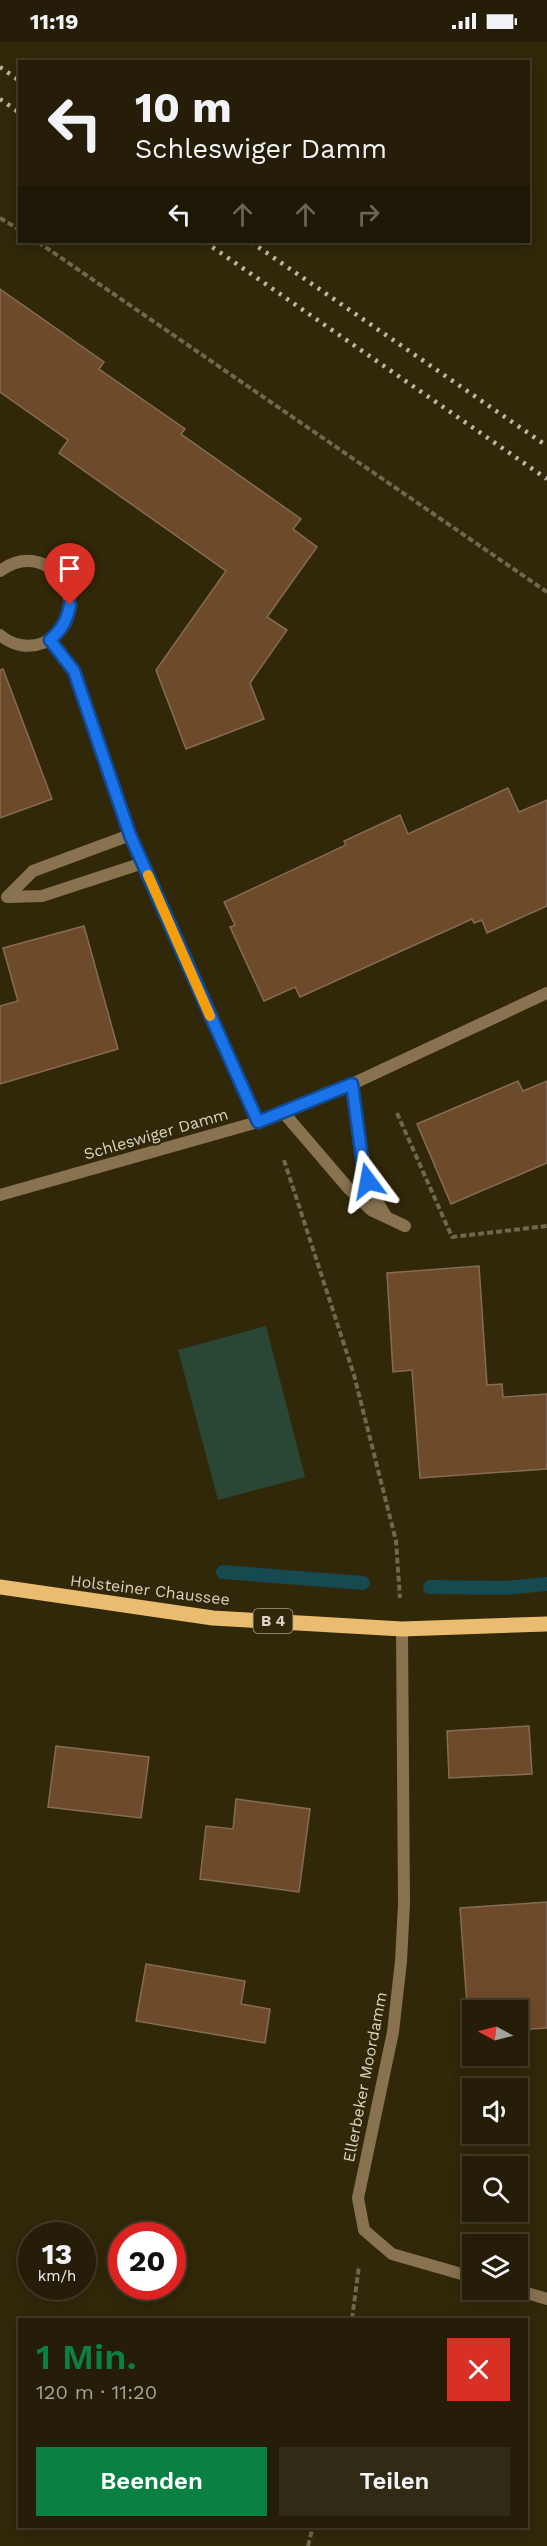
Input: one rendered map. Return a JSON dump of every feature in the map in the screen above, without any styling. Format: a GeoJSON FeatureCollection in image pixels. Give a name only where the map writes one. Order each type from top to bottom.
{"type":"FeatureCollection","features":[{"type":"Feature","properties":{"kind":"main road","name":"Holsteiner Chaussee"},"geometry":{"type":"LineString","coordinates":[[0,1587],[213,1618],[402,1629],[547,1624]]}},
{"type":"Feature","properties":{"kind":"street"},"geometry":{"type":"LineString","coordinates":[[0,571],[12,563],[33,562],[52,569],[63,579],[70,605],[61,631],[50,640],[36,645],[22,646],[0,636]]}},
{"type":"Feature","properties":{"kind":"street"},"geometry":{"type":"LineString","coordinates":[[50,640],[74,671],[130,835],[258,1122]]}},
{"type":"Feature","properties":{"kind":"street"},"geometry":{"type":"LineString","coordinates":[[130,835],[33,871],[7,897],[42,896],[142,863]]}},
{"type":"Feature","properties":{"kind":"street","name":"Schleswiger Damm"},"geometry":{"type":"LineString","coordinates":[[0,1195],[258,1122],[352,1084],[547,993]]}},
{"type":"Feature","properties":{"kind":"street"},"geometry":{"type":"LineString","coordinates":[[352,1084],[363,1166],[373,1196],[387,1217]]}},
{"type":"Feature","properties":{"kind":"street"},"geometry":{"type":"LineString","coordinates":[[283,1112],[349,1189],[371,1210],[405,1226]]}},
{"type":"Feature","properties":{"kind":"street","name":"Ellerbeker Moordamm"},"geometry":{"type":"LineString","coordinates":[[364,2230],[358,2198],[393,2032],[401,1961],[404,1904],[402,1629]]}},
{"type":"Feature","properties":{"kind":"street"},"geometry":{"type":"LineString","coordinates":[[364,2230],[392,2254],[462,2274]]}},
{"type":"Feature","properties":{"kind":"street"},"geometry":{"type":"LineString","coordinates":[[528,2293],[547,2299]]}},
{"type":"Feature","properties":{"kind":"path"},"geometry":{"type":"LineString","coordinates":[[0,218],[18,229]]}},
{"type":"Feature","properties":{"kind":"path"},"geometry":{"type":"LineString","coordinates":[[39,243],[547,592]]}},
{"type":"Feature","properties":{"kind":"path"},"geometry":{"type":"LineString","coordinates":[[398,1113],[452,1237],[547,1226]]}},
{"type":"Feature","properties":{"kind":"path"},"geometry":{"type":"LineString","coordinates":[[283,1155],[354,1375],[391,1519],[396,1541],[402,1629]]}},
{"type":"Feature","properties":{"kind":"path"},"geometry":{"type":"LineString","coordinates":[[352,2318],[364,2230]]}},
{"type":"Feature","properties":{"kind":"path"},"geometry":{"type":"LineString","coordinates":[[308,2546],[313,2528]]}},
{"type":"Feature","properties":{"kind":"green space"},"geometry":{"type":"Polygon","coordinates":[[[266,1326],[305,1477],[218,1500],[178,1350],[266,1326]]]}},
{"type":"Feature","properties":{"kind":"building"},"geometry":{"type":"Polygon","coordinates":[[[0,289],[104,362],[99,369],[185,429],[181,434],[301,519],[293,529],[317,547],[267,617],[287,630],[250,683],[264,719],[186,749],[156,670],[226,571],[59,453],[68,440],[0,392],[0,289]]]}},
{"type":"Feature","properties":{"kind":"building"},"geometry":{"type":"Polygon","coordinates":[[[3,669],[52,799],[0,818],[0,670],[3,669]]]}},
{"type":"Feature","properties":{"kind":"building"},"geometry":{"type":"Polygon","coordinates":[[[508,788],[519,812],[547,800],[547,906],[487,933],[482,920],[474,923],[472,919],[300,997],[295,987],[264,1001],[230,927],[235,925],[224,902],[346,845],[344,841],[400,815],[408,834],[508,788]]]}},
{"type":"Feature","properties":{"kind":"building"},"geometry":{"type":"Polygon","coordinates":[[[84,926],[118,1049],[0,1084],[0,1006],[18,1001],[3,948],[84,926]]]}},
{"type":"Feature","properties":{"kind":"building"},"geometry":{"type":"Polygon","coordinates":[[[518,1081],[523,1091],[547,1081],[547,1163],[451,1204],[417,1124],[518,1081]]]}},
{"type":"Feature","properties":{"kind":"building"},"geometry":{"type":"Polygon","coordinates":[[[479,1266],[487,1385],[502,1384],[503,1397],[547,1394],[547,1469],[420,1478],[412,1370],[393,1372],[387,1273],[479,1266]]]}},
{"type":"Feature","properties":{"kind":"building"},"geometry":{"type":"Polygon","coordinates":[[[529,1726],[532,1774],[449,1778],[447,1731],[529,1726]]]}},
{"type":"Feature","properties":{"kind":"building"},"geometry":{"type":"Polygon","coordinates":[[[56,1746],[149,1757],[141,1818],[48,1807],[56,1746]]]}},
{"type":"Feature","properties":{"kind":"building"},"geometry":{"type":"Polygon","coordinates":[[[236,1799],[310,1809],[299,1892],[200,1879],[206,1826],[233,1829],[236,1799]]]}},
{"type":"Feature","properties":{"kind":"building"},"geometry":{"type":"Polygon","coordinates":[[[547,1902],[547,2028],[528,2029],[528,2000],[467,2000],[460,1908],[547,1902]]]}},
{"type":"Feature","properties":{"kind":"building"},"geometry":{"type":"Polygon","coordinates":[[[146,1964],[245,1981],[241,2004],[270,2009],[265,2043],[136,2021],[146,1964]]]}},
{"type":"Feature","properties":{"kind":"waterway"},"geometry":{"type":"LineString","coordinates":[[223,1572],[363,1583]]}},
{"type":"Feature","properties":{"kind":"waterway"},"geometry":{"type":"LineString","coordinates":[[430,1587],[506,1588],[547,1584]]}},
{"type":"Feature","properties":{"kind":"railway"},"geometry":{"type":"LineString","coordinates":[[0,67],[18,80]]}},
{"type":"Feature","properties":{"kind":"railway"},"geometry":{"type":"LineString","coordinates":[[0,99],[18,112]]}},
{"type":"Feature","properties":{"kind":"railway"},"geometry":{"type":"LineString","coordinates":[[206,243],[547,479]]}},
{"type":"Feature","properties":{"kind":"railway"},"geometry":{"type":"LineString","coordinates":[[252,243],[547,446]]}},
{"type":"Feature","properties":{"kind":"slow traffic"},"geometry":{"type":"LineString","coordinates":[[148,875],[210,1016]]}},
{"type":"Feature","properties":{"kind":"route"},"geometry":{"type":"LineString","coordinates":[[70,605],[61,631],[50,640],[74,671],[130,835],[258,1122],[352,1084],[363,1166],[368,1181]]}}]}
